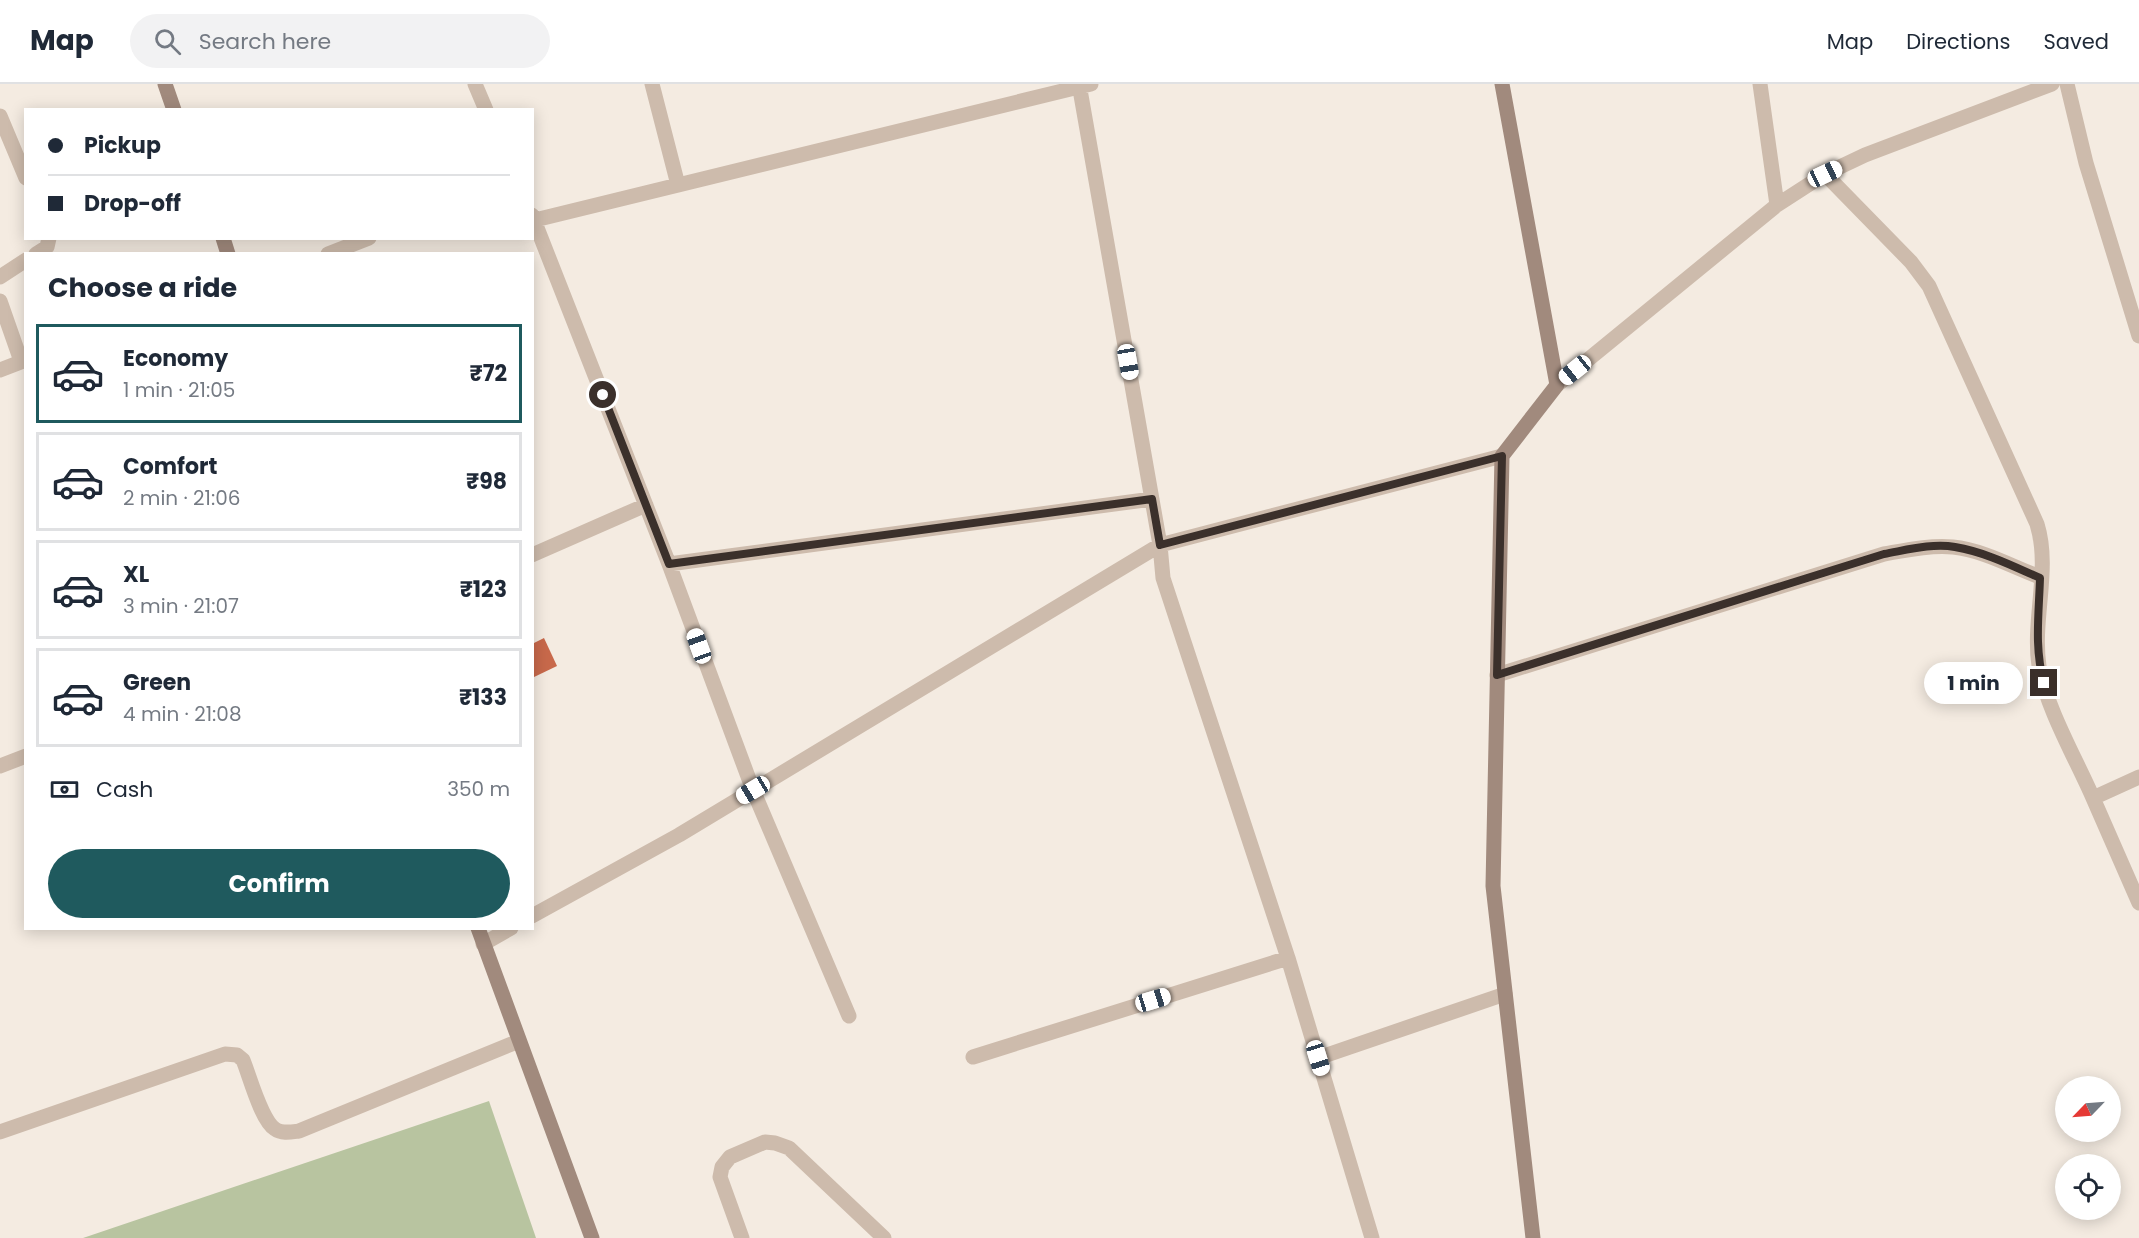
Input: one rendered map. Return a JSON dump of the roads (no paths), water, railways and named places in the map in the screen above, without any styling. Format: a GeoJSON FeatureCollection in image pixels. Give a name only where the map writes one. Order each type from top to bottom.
{"type":"FeatureCollection","features":[{"type":"Feature","properties":{"kind":"street"},"geometry":{"type":"LineString","coordinates":[[165,84],[173,108]]}},
{"type":"Feature","properties":{"kind":"street"},"geometry":{"type":"LineString","coordinates":[[475,84],[485,108]]}},
{"type":"Feature","properties":{"kind":"street"},"geometry":{"type":"LineString","coordinates":[[652,84],[678,185]]}},
{"type":"Feature","properties":{"kind":"street"},"geometry":{"type":"LineString","coordinates":[[1502,84],[1557,385]]}},
{"type":"Feature","properties":{"kind":"street"},"geometry":{"type":"LineString","coordinates":[[1760,84],[1777,205]]}},
{"type":"Feature","properties":{"kind":"street"},"geometry":{"type":"LineString","coordinates":[[1533,1238],[1493,886],[1502,456],[1557,385],[1777,205],[1825,174],[1865,155],[2052,84]]}},
{"type":"Feature","properties":{"kind":"street"},"geometry":{"type":"LineString","coordinates":[[2067,84],[2086,163],[2139,336]]}},
{"type":"Feature","properties":{"kind":"street"},"geometry":{"type":"LineString","coordinates":[[849,1016],[753,790],[669,564],[534,217],[678,185],[1083,85],[1160,545],[1163,579],[1288,958],[1372,1238]]}},
{"type":"Feature","properties":{"kind":"street"},"geometry":{"type":"LineString","coordinates":[[0,116],[24,173]]}},
{"type":"Feature","properties":{"kind":"street"},"geometry":{"type":"LineString","coordinates":[[1825,174],[1911,262],[1929,286],[2037,524],[2042,540],[2037,640],[2039,667],[2048,699],[2139,903]]}},
{"type":"Feature","properties":{"kind":"street"},"geometry":{"type":"LineString","coordinates":[[39,252],[46,247],[48,240]]}},
{"type":"Feature","properties":{"kind":"street"},"geometry":{"type":"LineString","coordinates":[[332,252],[364,240]]}},
{"type":"Feature","properties":{"kind":"street"},"geometry":{"type":"LineString","coordinates":[[0,277],[24,261]]}},
{"type":"Feature","properties":{"kind":"street"},"geometry":{"type":"LineString","coordinates":[[0,302],[23,361],[0,370]]}},
{"type":"Feature","properties":{"kind":"street"},"geometry":{"type":"LineString","coordinates":[[534,915],[679,835],[1160,545],[1502,456]]}},
{"type":"Feature","properties":{"kind":"street"},"geometry":{"type":"LineString","coordinates":[[669,564],[1152,499]]}},
{"type":"Feature","properties":{"kind":"street"},"geometry":{"type":"LineString","coordinates":[[534,554],[646,505]]}},
{"type":"Feature","properties":{"kind":"street"},"geometry":{"type":"LineString","coordinates":[[1497,675],[1884,554],[1925,547],[1954,547],[1987,556],[2040,578]]}},
{"type":"Feature","properties":{"kind":"street"},"geometry":{"type":"LineString","coordinates":[[0,766],[24,757]]}},
{"type":"Feature","properties":{"kind":"street"},"geometry":{"type":"LineString","coordinates":[[2093,798],[2139,777]]}},
{"type":"Feature","properties":{"kind":"street"},"geometry":{"type":"LineString","coordinates":[[479,930],[592,1238]]}},
{"type":"Feature","properties":{"kind":"street"},"geometry":{"type":"LineString","coordinates":[[483,944],[508,930]]}},
{"type":"Feature","properties":{"kind":"street"},"geometry":{"type":"LineString","coordinates":[[972,1057],[1288,958]]}},
{"type":"Feature","properties":{"kind":"street"},"geometry":{"type":"LineString","coordinates":[[1318,1058],[1505,994]]}},
{"type":"Feature","properties":{"kind":"street"},"geometry":{"type":"LineString","coordinates":[[0,1132],[225,1054],[237,1055],[243,1060],[267,1120],[276,1130],[299,1131],[519,1041]]}},
{"type":"Feature","properties":{"kind":"street"},"geometry":{"type":"LineString","coordinates":[[742,1238],[720,1177],[722,1167],[730,1157],[765,1142],[789,1148],[884,1238]]}}]}
